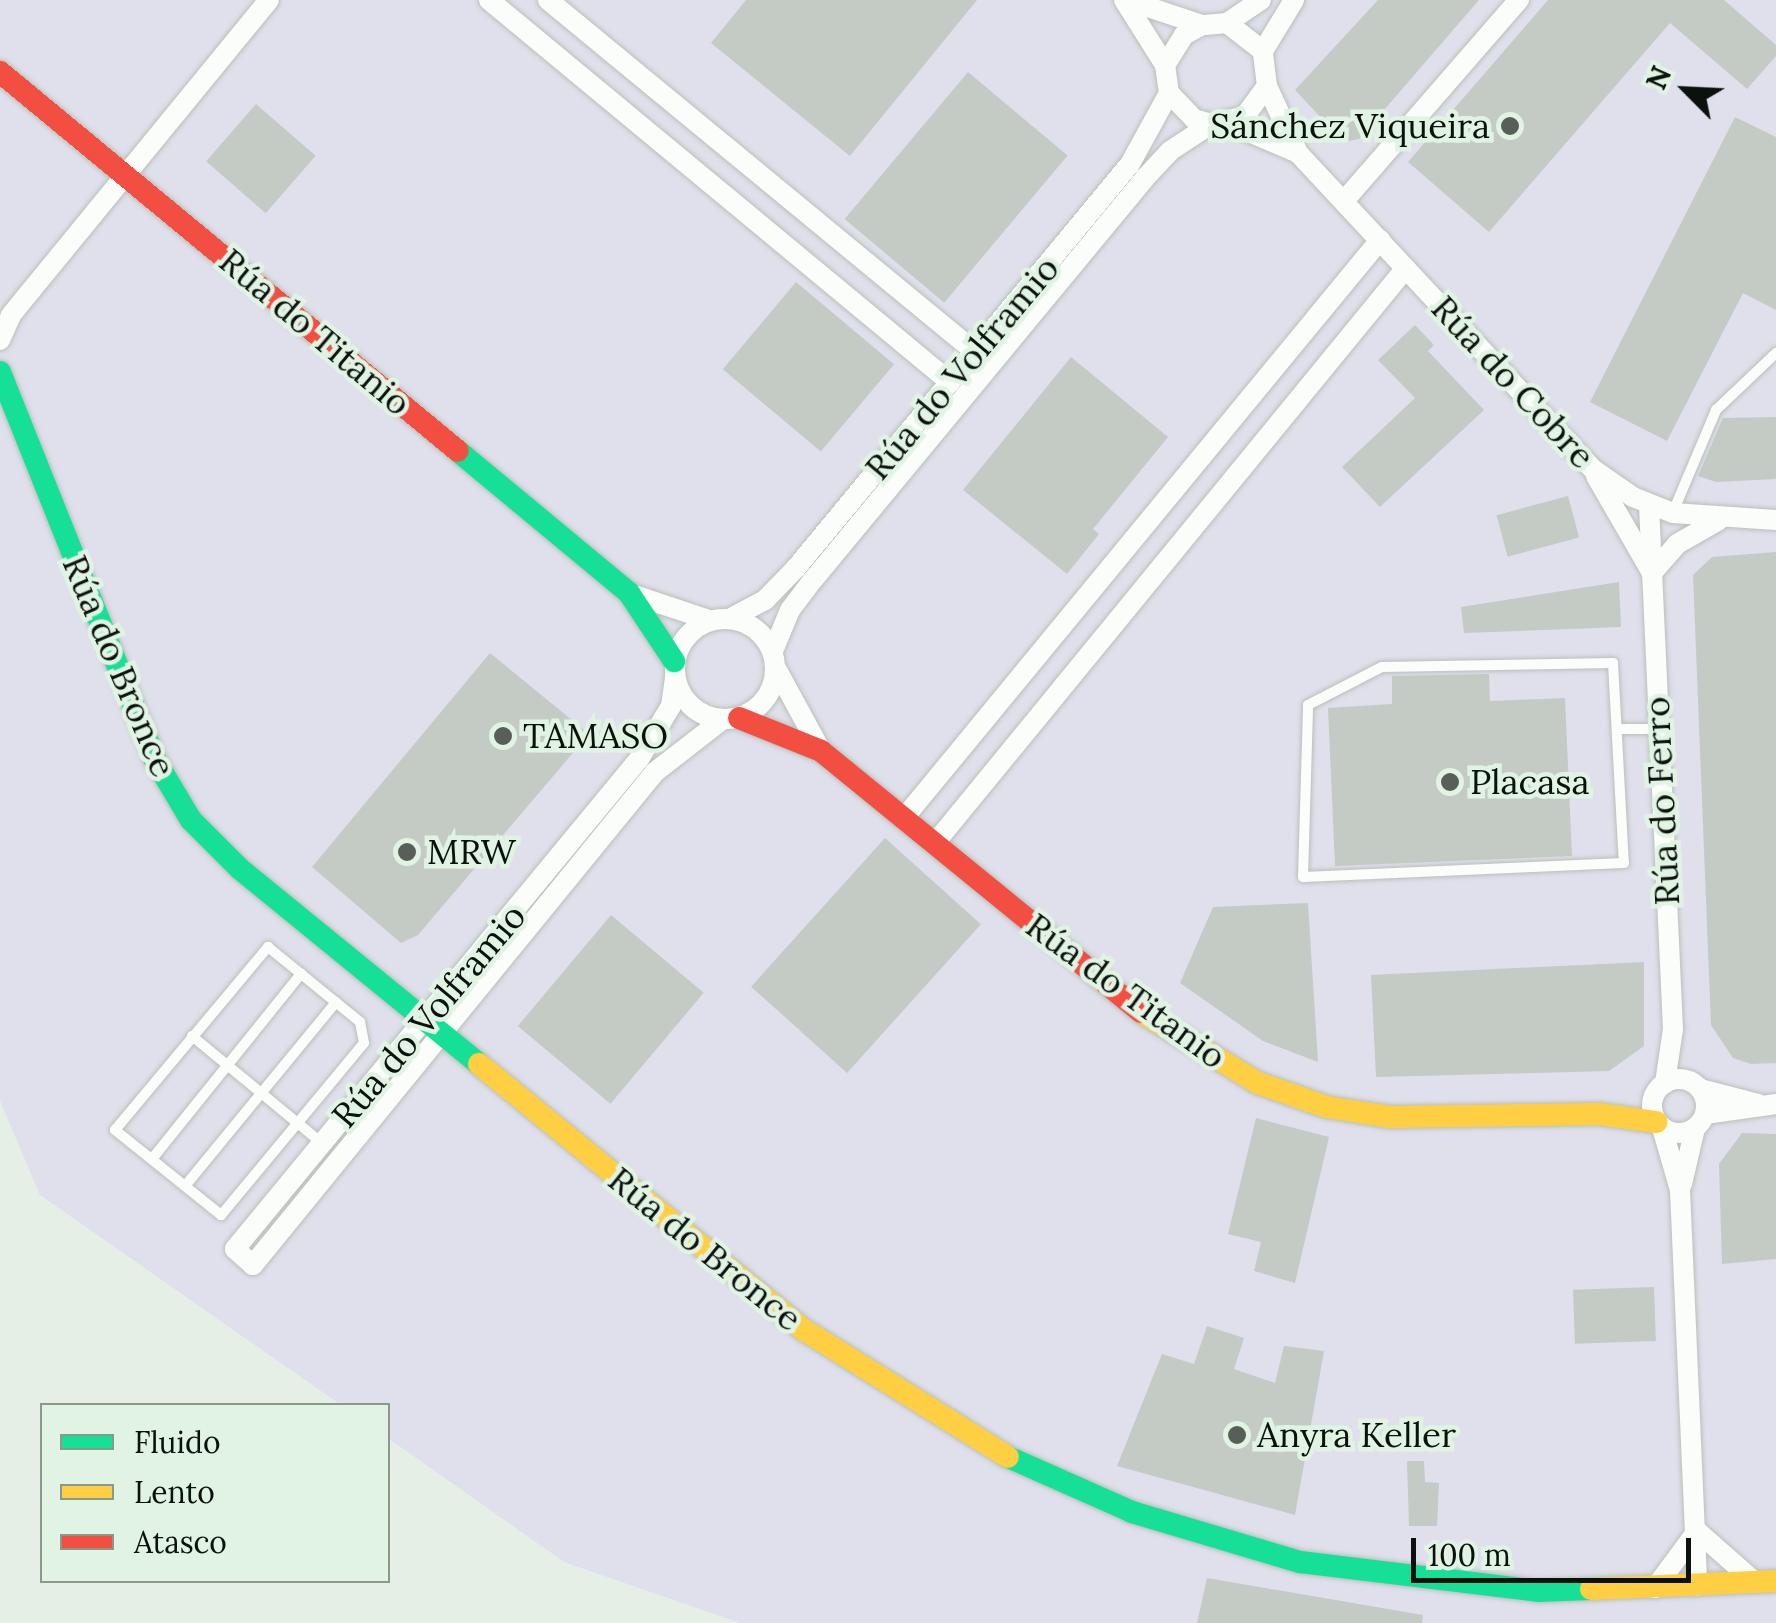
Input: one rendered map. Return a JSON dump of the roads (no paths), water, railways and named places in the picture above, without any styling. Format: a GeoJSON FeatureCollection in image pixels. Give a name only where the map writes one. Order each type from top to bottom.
{"type":"FeatureCollection","features":[{"type":"Feature","properties":{"kind":"street"},"geometry":{"type":"LineString","coordinates":[[0,340],[11,315],[269,0]]}},
{"type":"Feature","properties":{"kind":"street"},"geometry":{"type":"LineString","coordinates":[[489,0],[950,382]]}},
{"type":"Feature","properties":{"kind":"street"},"geometry":{"type":"LineString","coordinates":[[548,0],[974,352]]}},
{"type":"Feature","properties":{"kind":"street"},"geometry":{"type":"LineString","coordinates":[[1125,0],[1202,24],[1227,23],[1261,0]]}},
{"type":"Feature","properties":{"kind":"street"},"geometry":{"type":"LineString","coordinates":[[1125,0],[1165,65],[1169,93],[1179,108],[1298,152]]}},
{"type":"Feature","properties":{"kind":"street"},"geometry":{"type":"LineString","coordinates":[[1294,0],[1263,51],[1266,86],[1298,152]]}},
{"type":"Feature","properties":{"kind":"street"},"geometry":{"type":"LineString","coordinates":[[1344,201],[1519,0]]}},
{"type":"Feature","properties":{"kind":"street"},"geometry":{"type":"LineString","coordinates":[[1227,23],[1263,51]]}},
{"type":"Feature","properties":{"kind":"street"},"geometry":{"type":"LineString","coordinates":[[1165,65],[1184,35],[1202,24]]}},
{"type":"Feature","properties":{"kind":"street","name":"Rúa do Titanio"},"geometry":{"type":"LineString","coordinates":[[0,72],[628,593],[675,669]]}},
{"type":"Feature","properties":{"kind":"street"},"geometry":{"type":"LineString","coordinates":[[1220,124],[1257,104],[1266,86]]}},
{"type":"Feature","properties":{"kind":"street","name":"Rúa do Volframio"},"geometry":{"type":"LineString","coordinates":[[719,620],[765,600],[796,568],[1136,156],[1169,93]]}},
{"type":"Feature","properties":{"kind":"street","name":"Rúa do Volframio"},"geometry":{"type":"LineString","coordinates":[[775,660],[790,610],[813,580],[1145,178],[1170,150],[1220,124]]}},
{"type":"Feature","properties":{"kind":"street","name":"Rúa do Cobre"},"geometry":{"type":"LineString","coordinates":[[1298,152],[1594,470],[1650,505],[1672,512],[1718,520],[1776,520]]}},
{"type":"Feature","properties":{"kind":"street"},"geometry":{"type":"LineString","coordinates":[[904,818],[1380,240]]}},
{"type":"Feature","properties":{"kind":"street"},"geometry":{"type":"LineString","coordinates":[[934,843],[1406,268]]}},
{"type":"Feature","properties":{"kind":"street","name":"Rúa do Bronce"},"geometry":{"type":"LineString","coordinates":[[0,372],[170,790],[240,870],[804,1330],[997,1452],[1132,1512],[1300,1562],[1538,1591],[1765,1582]]}},
{"type":"Feature","properties":{"kind":"street","name":"Rúa do Ferro"},"geometry":{"type":"LineString","coordinates":[[1594,470],[1652,573]]}},
{"type":"Feature","properties":{"kind":"street","name":"Rúa do Ferro"},"geometry":{"type":"LineString","coordinates":[[1650,505],[1673,1029],[1659,1089],[1659,1125]]}},
{"type":"Feature","properties":{"kind":"street"},"geometry":{"type":"LineString","coordinates":[[1652,573],[1677,544],[1718,520]]}},
{"type":"Feature","properties":{"kind":"street"},"geometry":{"type":"LineString","coordinates":[[628,593],[748,625],[775,660],[821,751]]}},
{"type":"Feature","properties":{"kind":"street"},"geometry":{"type":"LineString","coordinates":[[719,620],[681,643],[675,669],[691,708],[730,719],[766,700],[775,660]]}},
{"type":"Feature","properties":{"kind":"street","name":"Rúa do Volframio"},"geometry":{"type":"LineString","coordinates":[[675,669],[658,735],[434,1026],[253,1265],[235,1249],[322,1144],[434,1026],[667,760],[730,719]]}},
{"type":"Feature","properties":{"kind":"street","name":"Rúa do Titanio"},"geometry":{"type":"LineString","coordinates":[[730,719],[821,751],[1147,1016],[1258,1083],[1327,1107],[1391,1117],[1599,1114],[1659,1125]]}},
{"type":"Feature","properties":{"kind":"street","name":"Rúa do Ferro"},"geometry":{"type":"LineString","coordinates":[[1673,1029],[1696,1086],[1700,1121]]}},
{"type":"Feature","properties":{"kind":"street"},"geometry":{"type":"LineString","coordinates":[[1696,1086],[1768,1104]]}},
{"type":"Feature","properties":{"kind":"street","name":"Rúa do Titanio"},"geometry":{"type":"LineString","coordinates":[[1599,1114],[1659,1089],[1696,1086]]}},
{"type":"Feature","properties":{"kind":"street"},"geometry":{"type":"LineString","coordinates":[[1659,1125],[1684,1133],[1700,1121],[1768,1104]]}},
{"type":"Feature","properties":{"kind":"street"},"geometry":{"type":"LineString","coordinates":[[1680,1190],[1700,1121]]}},
{"type":"Feature","properties":{"kind":"street"},"geometry":{"type":"LineString","coordinates":[[1659,1125],[1680,1190],[1697,1586]]}},
{"type":"Feature","properties":{"kind":"street"},"geometry":{"type":"LineString","coordinates":[[1656,1588],[1697,1530]]}},
{"type":"Feature","properties":{"kind":"street"},"geometry":{"type":"LineString","coordinates":[[1697,1530],[1765,1582]]}},
{"type":"Feature","properties":{"kind":"lane"},"geometry":{"type":"LineString","coordinates":[[1672,512],[1716,410],[1776,353]]}},
{"type":"Feature","properties":{"kind":"lane"},"geometry":{"type":"LineString","coordinates":[[1614,663],[1617,729],[1624,863],[1303,877],[1308,705],[1382,667],[1614,663]]}},
{"type":"Feature","properties":{"kind":"lane"},"geometry":{"type":"LineString","coordinates":[[1617,729],[1658,729]]}},
{"type":"Feature","properties":{"kind":"lane"},"geometry":{"type":"LineString","coordinates":[[268,947],[336,1002],[360,1022],[364,1043],[221,1215],[115,1130],[268,947]]}},
{"type":"Feature","properties":{"kind":"lane"},"geometry":{"type":"LineString","coordinates":[[152,1159],[301,974]]}},
{"type":"Feature","properties":{"kind":"lane"},"geometry":{"type":"LineString","coordinates":[[186,1186],[336,1002]]}},
{"type":"Feature","properties":{"kind":"lane"},"geometry":{"type":"LineString","coordinates":[[192,1036],[322,1144]]}},
{"type":"Feature","properties":{"kind":"place","name":"Sánchez Viqueira"},"geometry":{"type":"Point","coordinates":[1510,126]}},
{"type":"Feature","properties":{"kind":"place","name":"TAMASO"},"geometry":{"type":"Point","coordinates":[503,736]}},
{"type":"Feature","properties":{"kind":"place","name":"Placasa"},"geometry":{"type":"Point","coordinates":[1450,782]}},
{"type":"Feature","properties":{"kind":"place","name":"MRW"},"geometry":{"type":"Point","coordinates":[407,852]}},
{"type":"Feature","properties":{"kind":"place","name":"Anyra Keller"},"geometry":{"type":"Point","coordinates":[1237,1435]}}]}
